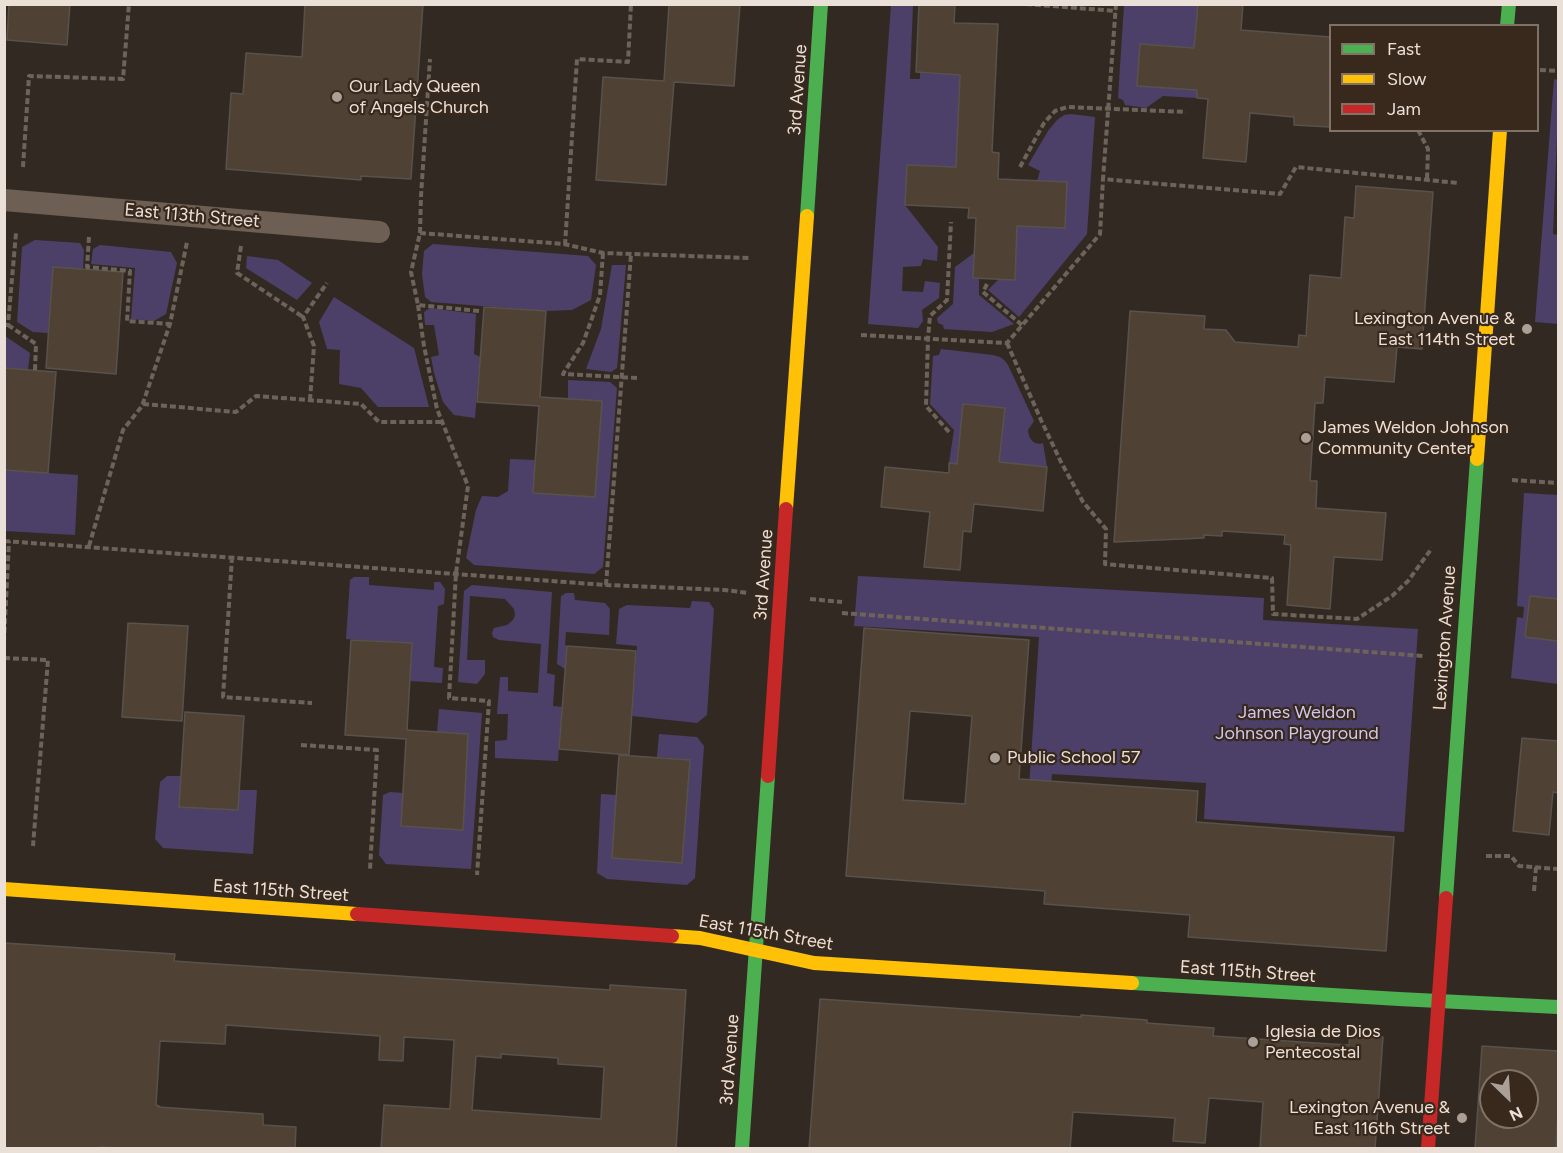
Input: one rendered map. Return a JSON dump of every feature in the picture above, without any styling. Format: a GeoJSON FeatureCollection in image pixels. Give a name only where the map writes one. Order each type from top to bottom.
{"type":"FeatureCollection","features":[{"type":"Feature","properties":{"kind":"main road","name":"3rd Avenue"},"geometry":{"type":"LineString","coordinates":[[742,1149],[821,4]]}},
{"type":"Feature","properties":{"kind":"main road"},"geometry":{"type":"LineString","coordinates":[[1508,24],[1509,4]]}},
{"type":"Feature","properties":{"kind":"main road","name":"Lexington Avenue"},"geometry":{"type":"LineString","coordinates":[[1428,1149],[1500,132]]}},
{"type":"Feature","properties":{"kind":"main road","name":"East 115th Street"},"geometry":{"type":"LineString","coordinates":[[4,889],[700,938],[814,963],[1558,1007]]}},
{"type":"Feature","properties":{"kind":"street","name":"East 113th Street"},"geometry":{"type":"LineString","coordinates":[[4,200],[379,231]]}},
{"type":"Feature","properties":{"kind":"path"},"geometry":{"type":"LineString","coordinates":[[23,167],[29,76],[123,79],[129,4]]}},
{"type":"Feature","properties":{"kind":"path"},"geometry":{"type":"LineString","coordinates":[[565,244],[577,59],[628,62],[631,4]]}},
{"type":"Feature","properties":{"kind":"path"},"geometry":{"type":"LineString","coordinates":[[1026,4],[1116,10]]}},
{"type":"Feature","properties":{"kind":"path"},"geometry":{"type":"LineString","coordinates":[[1006,343],[1100,234],[1116,4]]}},
{"type":"Feature","properties":{"kind":"path"},"geometry":{"type":"LineString","coordinates":[[430,59],[420,233],[411,272],[437,409],[468,486],[456,573],[449,698],[489,701],[477,875]]}},
{"type":"Feature","properties":{"kind":"path"},"geometry":{"type":"LineString","coordinates":[[1540,70],[1558,71]]}},
{"type":"Feature","properties":{"kind":"path"},"geometry":{"type":"LineString","coordinates":[[1020,166],[1044,123],[1055,111],[1067,107],[1186,112]]}},
{"type":"Feature","properties":{"kind":"path"},"geometry":{"type":"LineString","coordinates":[[1419,132],[1428,149],[1427,180]]}},
{"type":"Feature","properties":{"kind":"path"},"geometry":{"type":"LineString","coordinates":[[1103,179],[1280,194],[1296,167],[1458,183]]}},
{"type":"Feature","properties":{"kind":"path"},"geometry":{"type":"LineString","coordinates":[[949,432],[926,406],[930,316],[947,300],[951,222]]}},
{"type":"Feature","properties":{"kind":"path"},"geometry":{"type":"LineString","coordinates":[[16,233],[6,325],[36,344],[34,370]]}},
{"type":"Feature","properties":{"kind":"path"},"geometry":{"type":"LineString","coordinates":[[420,233],[565,244],[603,253],[749,258]]}},
{"type":"Feature","properties":{"kind":"path"},"geometry":{"type":"LineString","coordinates":[[89,237],[87,267],[130,271],[127,321],[170,324]]}},
{"type":"Feature","properties":{"kind":"path"},"geometry":{"type":"LineString","coordinates":[[89,546],[123,430],[143,404],[170,324],[187,243]]}},
{"type":"Feature","properties":{"kind":"path"},"geometry":{"type":"LineString","coordinates":[[241,246],[237,273],[303,316],[314,346],[310,400]]}},
{"type":"Feature","properties":{"kind":"path"},"geometry":{"type":"LineString","coordinates":[[603,253],[600,295],[583,343],[564,374],[638,378]]}},
{"type":"Feature","properties":{"kind":"path"},"geometry":{"type":"LineString","coordinates":[[606,585],[630,254]]}},
{"type":"Feature","properties":{"kind":"path"},"geometry":{"type":"LineString","coordinates":[[303,316],[327,283]]}},
{"type":"Feature","properties":{"kind":"path"},"geometry":{"type":"LineString","coordinates":[[987,284],[983,292],[1022,325]]}},
{"type":"Feature","properties":{"kind":"path"},"geometry":{"type":"LineString","coordinates":[[418,305],[479,310]]}},
{"type":"Feature","properties":{"kind":"path"},"geometry":{"type":"LineString","coordinates":[[861,335],[1006,343]]}},
{"type":"Feature","properties":{"kind":"path"},"geometry":{"type":"LineString","coordinates":[[1006,343],[1041,420],[1083,502],[1106,529],[1105,564],[1272,578],[1273,614],[1357,619],[1392,596],[1408,581],[1432,548]]}},
{"type":"Feature","properties":{"kind":"path"},"geometry":{"type":"LineString","coordinates":[[143,404],[236,412],[256,396],[361,404],[378,422],[442,422]]}},
{"type":"Feature","properties":{"kind":"path"},"geometry":{"type":"LineString","coordinates":[[1512,480],[1558,483]]}},
{"type":"Feature","properties":{"kind":"path"},"geometry":{"type":"LineString","coordinates":[[4,642],[7,541],[606,585],[725,590],[842,602]]}},
{"type":"Feature","properties":{"kind":"path"},"geometry":{"type":"LineString","coordinates":[[232,557],[223,698],[312,704]]}},
{"type":"Feature","properties":{"kind":"path"},"geometry":{"type":"LineString","coordinates":[[842,612],[1424,656]]}},
{"type":"Feature","properties":{"kind":"path"},"geometry":{"type":"LineString","coordinates":[[4,657],[48,660],[33,846]]}},
{"type":"Feature","properties":{"kind":"path"},"geometry":{"type":"LineString","coordinates":[[301,745],[377,750],[370,868]]}},
{"type":"Feature","properties":{"kind":"path"},"geometry":{"type":"LineString","coordinates":[[1486,856],[1511,856],[1519,866],[1558,869]]}},
{"type":"Feature","properties":{"kind":"path"},"geometry":{"type":"LineString","coordinates":[[1534,891],[1536,867]]}},
{"type":"Feature","properties":{"kind":"green space"},"geometry":{"type":"Polygon","coordinates":[[[891,5],[913,5],[910,79],[920,79],[920,73],[960,74],[956,167],[907,165],[905,205],[938,247],[937,261],[923,259],[921,266],[903,267],[902,291],[923,292],[925,281],[940,283],[939,298],[922,310],[923,321],[918,328],[868,324],[891,5]]]}},
{"type":"Feature","properties":{"kind":"green space"},"geometry":{"type":"Polygon","coordinates":[[[1124,5],[1198,5],[1194,48],[1140,44],[1137,86],[1197,90],[1197,98],[1163,96],[1146,108],[1125,105],[1123,100],[1118,98],[1124,5]]]}},
{"type":"Feature","properties":{"kind":"green space"},"geometry":{"type":"Polygon","coordinates":[[[1554,79],[1558,80],[1553,234],[1558,235],[1558,324],[1535,322],[1554,79]]]}},
{"type":"Feature","properties":{"kind":"green space"},"geometry":{"type":"Polygon","coordinates":[[[1064,115],[1095,117],[1087,234],[1019,317],[988,290],[999,279],[1015,280],[1017,226],[1065,228],[1067,183],[1037,181],[1040,171],[1028,165],[1057,120],[1064,115]]]}},
{"type":"Feature","properties":{"kind":"green space"},"geometry":{"type":"Polygon","coordinates":[[[35,240],[80,243],[84,250],[83,269],[53,267],[48,333],[33,332],[17,322],[22,247],[35,240]]]}},
{"type":"Feature","properties":{"kind":"green space"},"geometry":{"type":"Polygon","coordinates":[[[433,244],[588,256],[596,265],[591,300],[572,310],[546,311],[431,302],[425,297],[422,274],[424,251],[433,244]]]}},
{"type":"Feature","properties":{"kind":"green space"},"geometry":{"type":"Polygon","coordinates":[[[100,245],[171,252],[177,263],[166,314],[154,321],[131,319],[135,268],[91,264],[93,249],[100,245]]]}},
{"type":"Feature","properties":{"kind":"green space"},"geometry":{"type":"Polygon","coordinates":[[[974,253],[973,278],[979,279],[979,295],[1014,324],[992,332],[944,329],[943,325],[938,323],[937,318],[953,304],[955,267],[974,253]]]}},
{"type":"Feature","properties":{"kind":"green space"},"geometry":{"type":"Polygon","coordinates":[[[247,256],[278,260],[312,283],[297,300],[246,268],[247,256]]]}},
{"type":"Feature","properties":{"kind":"green space"},"geometry":{"type":"Polygon","coordinates":[[[612,265],[626,265],[617,368],[611,372],[586,369],[601,329],[612,265]]]}},
{"type":"Feature","properties":{"kind":"green space"},"geometry":{"type":"Polygon","coordinates":[[[334,297],[414,348],[429,407],[378,407],[361,388],[339,384],[340,350],[327,349],[319,322],[334,297]]]}},
{"type":"Feature","properties":{"kind":"green space"},"geometry":{"type":"Polygon","coordinates":[[[430,308],[476,314],[474,354],[480,357],[475,418],[454,415],[443,402],[431,357],[439,355],[434,325],[425,325],[424,312],[430,308]]]}},
{"type":"Feature","properties":{"kind":"green space"},"geometry":{"type":"Polygon","coordinates":[[[5,336],[30,353],[28,370],[5,368],[5,336]]]}},
{"type":"Feature","properties":{"kind":"green space"},"geometry":{"type":"Polygon","coordinates":[[[941,349],[993,355],[1004,360],[1034,421],[1028,430],[1029,436],[1035,443],[1043,443],[1047,467],[999,462],[1005,408],[963,404],[957,464],[949,463],[954,430],[930,404],[933,356],[939,355],[941,349]]]}},
{"type":"Feature","properties":{"kind":"green space"},"geometry":{"type":"Polygon","coordinates":[[[568,380],[610,382],[617,388],[603,567],[594,574],[474,565],[466,558],[476,510],[482,496],[498,497],[508,491],[510,459],[535,460],[534,493],[595,497],[602,402],[568,399],[568,380]]]}},
{"type":"Feature","properties":{"kind":"green space"},"geometry":{"type":"Polygon","coordinates":[[[4,470],[78,475],[75,535],[5,531],[4,470]]]}},
{"type":"Feature","properties":{"kind":"green space"},"geometry":{"type":"Polygon","coordinates":[[[1524,493],[1558,495],[1558,599],[1530,597],[1525,637],[1558,641],[1558,684],[1511,678],[1517,617],[1523,618],[1524,607],[1517,606],[1524,493]]]}},
{"type":"Feature","properties":{"kind":"green space","name":"James Weldon Johnson Playground"},"geometry":{"type":"Polygon","coordinates":[[[858,576],[1264,598],[1263,620],[1418,629],[1404,832],[1204,819],[1206,783],[1052,774],[1048,821],[1027,819],[1039,637],[854,626],[858,576]]]}},
{"type":"Feature","properties":{"kind":"green space"},"geometry":{"type":"Polygon","coordinates":[[[354,577],[369,577],[369,585],[434,590],[434,582],[440,582],[445,589],[444,604],[438,606],[434,667],[443,668],[442,683],[410,681],[412,643],[346,639],[350,580],[354,577]]]}},
{"type":"Feature","properties":{"kind":"green space"},"geometry":{"type":"Polygon","coordinates":[[[472,585],[552,592],[547,673],[555,675],[553,706],[562,707],[558,761],[495,758],[495,741],[507,740],[508,714],[497,714],[500,677],[508,677],[508,691],[538,693],[541,644],[499,640],[493,637],[494,628],[507,625],[513,620],[514,609],[505,599],[470,596],[467,660],[485,660],[485,674],[477,684],[458,682],[464,591],[472,585]]]}},
{"type":"Feature","properties":{"kind":"green space"},"geometry":{"type":"Polygon","coordinates":[[[574,593],[575,600],[605,603],[610,609],[609,635],[566,632],[565,669],[557,664],[561,596],[574,593]]]}},
{"type":"Feature","properties":{"kind":"green space"},"geometry":{"type":"Polygon","coordinates":[[[692,601],[709,602],[714,609],[707,715],[697,723],[632,716],[637,646],[616,644],[619,609],[627,605],[690,608],[692,601]]]}},
{"type":"Feature","properties":{"kind":"green space"},"geometry":{"type":"Polygon","coordinates":[[[439,709],[482,713],[471,869],[386,864],[379,855],[383,795],[390,792],[403,793],[401,826],[463,830],[468,734],[437,732],[439,709]]]}},
{"type":"Feature","properties":{"kind":"green space"},"geometry":{"type":"Polygon","coordinates":[[[659,734],[697,737],[704,746],[695,878],[687,885],[607,879],[597,873],[601,794],[617,795],[612,858],[682,863],[690,760],[657,757],[659,734]]]}},
{"type":"Feature","properties":{"kind":"green space"},"geometry":{"type":"Polygon","coordinates":[[[167,776],[181,776],[179,807],[237,810],[239,790],[257,790],[253,854],[163,848],[155,839],[160,782],[167,776]]]}},
{"type":"Feature","properties":{"kind":"building"},"geometry":{"type":"Polygon","coordinates":[[[9,4],[70,4],[67,45],[7,40],[9,4]]]}},
{"type":"Feature","properties":{"kind":"building"},"geometry":{"type":"Polygon","coordinates":[[[305,4],[423,4],[411,179],[361,176],[361,180],[226,169],[231,93],[243,94],[246,53],[302,57],[305,4]]]}},
{"type":"Feature","properties":{"kind":"building"},"geometry":{"type":"Polygon","coordinates":[[[669,4],[740,4],[734,86],[674,82],[666,185],[596,180],[603,77],[664,81],[669,4]]]}},
{"type":"Feature","properties":{"kind":"building"},"geometry":{"type":"Polygon","coordinates":[[[919,4],[955,4],[954,23],[998,24],[992,152],[999,153],[998,179],[1067,182],[1065,228],[1017,226],[1015,280],[973,278],[976,218],[968,218],[969,208],[905,205],[907,165],[956,167],[960,75],[916,72],[919,4]]]}},
{"type":"Feature","properties":{"kind":"building"},"geometry":{"type":"Polygon","coordinates":[[[1198,4],[1243,4],[1241,30],[1329,37],[1329,127],[1294,125],[1294,117],[1250,113],[1246,162],[1203,158],[1208,99],[1197,98],[1197,90],[1137,86],[1140,44],[1194,48],[1198,4]]]}},
{"type":"Feature","properties":{"kind":"building"},"geometry":{"type":"Polygon","coordinates":[[[1356,186],[1433,192],[1422,349],[1397,347],[1394,382],[1325,377],[1323,403],[1315,403],[1310,481],[1317,481],[1316,508],[1386,513],[1382,560],[1334,557],[1330,609],[1287,605],[1291,545],[1284,544],[1285,535],[1222,531],[1222,536],[1204,535],[1204,538],[1114,542],[1130,311],[1205,316],[1204,329],[1226,330],[1235,342],[1298,347],[1299,335],[1306,336],[1310,275],[1341,278],[1345,217],[1354,218],[1356,186]]]}},
{"type":"Feature","properties":{"kind":"building"},"geometry":{"type":"Polygon","coordinates":[[[53,267],[123,272],[116,374],[46,368],[53,267]]]}},
{"type":"Feature","properties":{"kind":"building"},"geometry":{"type":"Polygon","coordinates":[[[484,307],[546,311],[540,397],[602,401],[595,497],[533,493],[539,406],[477,402],[484,307]]]}},
{"type":"Feature","properties":{"kind":"building"},"geometry":{"type":"Polygon","coordinates":[[[4,368],[56,372],[48,473],[4,470],[4,368]]]}},
{"type":"Feature","properties":{"kind":"building"},"geometry":{"type":"Polygon","coordinates":[[[963,404],[1005,408],[999,462],[1047,467],[1043,511],[974,504],[971,532],[963,531],[960,570],[924,567],[930,512],[881,507],[885,467],[949,473],[949,463],[957,464],[963,404]]]}},
{"type":"Feature","properties":{"kind":"building"},"geometry":{"type":"Polygon","coordinates":[[[1530,596],[1558,599],[1558,641],[1525,637],[1530,596]]]}},
{"type":"Feature","properties":{"kind":"building"},"geometry":{"type":"Polygon","coordinates":[[[128,623],[188,626],[182,721],[122,717],[128,623]]]}},
{"type":"Feature","properties":{"kind":"building"},"geometry":{"type":"Polygon","coordinates":[[[864,628],[1029,640],[1019,779],[1198,791],[1196,822],[1394,837],[1386,951],[1188,937],[1190,915],[1044,904],[1045,891],[846,876],[864,628]],[[910,711],[903,800],[965,804],[972,716],[910,711]]]}},
{"type":"Feature","properties":{"kind":"building"},"geometry":{"type":"Polygon","coordinates":[[[351,640],[412,643],[407,730],[468,734],[463,830],[401,826],[406,739],[345,735],[351,640]]]}},
{"type":"Feature","properties":{"kind":"building"},"geometry":{"type":"Polygon","coordinates":[[[567,646],[636,651],[629,755],[559,749],[567,646]]]}},
{"type":"Feature","properties":{"kind":"building"},"geometry":{"type":"Polygon","coordinates":[[[185,712],[244,716],[238,810],[179,807],[185,712]]]}},
{"type":"Feature","properties":{"kind":"building"},"geometry":{"type":"Polygon","coordinates":[[[1522,738],[1558,741],[1558,793],[1553,792],[1549,835],[1513,831],[1522,738]]]}},
{"type":"Feature","properties":{"kind":"building"},"geometry":{"type":"Polygon","coordinates":[[[619,755],[690,760],[682,863],[612,858],[619,755]]]}},
{"type":"Feature","properties":{"kind":"building"},"geometry":{"type":"Polygon","coordinates":[[[4,943],[175,954],[174,961],[202,963],[610,990],[610,985],[686,990],[676,1149],[381,1149],[384,1105],[450,1109],[454,1040],[404,1037],[403,1061],[379,1060],[380,1036],[226,1025],[225,1044],[160,1041],[156,1105],[158,1107],[263,1114],[263,1125],[296,1127],[295,1149],[100,1147],[98,1149],[4,1149],[4,943]],[[501,1054],[501,1058],[476,1056],[472,1110],[601,1119],[604,1067],[558,1064],[558,1058],[501,1054]]]}},
{"type":"Feature","properties":{"kind":"building"},"geometry":{"type":"Polygon","coordinates":[[[820,999],[1147,1020],[1147,1023],[1214,1028],[1213,1036],[1331,1044],[1349,1045],[1350,1035],[1383,1037],[1375,1149],[1260,1149],[1263,1102],[1209,1098],[1205,1143],[1173,1141],[1175,1118],[1073,1112],[1070,1149],[809,1149],[820,999]]]}},
{"type":"Feature","properties":{"kind":"building"},"geometry":{"type":"Polygon","coordinates":[[[1482,1046],[1558,1051],[1556,1149],[1475,1149],[1479,1090],[1479,1129],[1539,1129],[1539,1069],[1480,1069],[1482,1046]]]}},
{"type":"Feature","properties":{"kind":"traffic: fast"},"geometry":{"type":"LineString","coordinates":[[807,216],[821,4]]}},
{"type":"Feature","properties":{"kind":"traffic: fast"},"geometry":{"type":"LineString","coordinates":[[1507,24],[1509,4]]}},
{"type":"Feature","properties":{"kind":"traffic: fast"},"geometry":{"type":"LineString","coordinates":[[1446,898],[1477,459]]}},
{"type":"Feature","properties":{"kind":"traffic: fast"},"geometry":{"type":"LineString","coordinates":[[742,1148],[768,776]]}},
{"type":"Feature","properties":{"kind":"traffic: fast"},"geometry":{"type":"LineString","coordinates":[[1132,983],[1558,1007]]}},
{"type":"Feature","properties":{"kind":"traffic: slow"},"geometry":{"type":"LineString","coordinates":[[1477,459],[1500,132]]}},
{"type":"Feature","properties":{"kind":"traffic: slow"},"geometry":{"type":"LineString","coordinates":[[786,509],[807,216]]}},
{"type":"Feature","properties":{"kind":"traffic: slow"},"geometry":{"type":"LineString","coordinates":[[4,889],[357,914]]}},
{"type":"Feature","properties":{"kind":"traffic: slow"},"geometry":{"type":"LineString","coordinates":[[672,936],[700,938],[814,963],[1132,983]]}},
{"type":"Feature","properties":{"kind":"traffic: jam"},"geometry":{"type":"LineString","coordinates":[[768,776],[786,509]]}},
{"type":"Feature","properties":{"kind":"traffic: jam"},"geometry":{"type":"LineString","coordinates":[[1428,1148],[1446,898]]}},
{"type":"Feature","properties":{"kind":"traffic: jam"},"geometry":{"type":"LineString","coordinates":[[357,914],[672,936]]}},
{"type":"Feature","properties":{"kind":"place","name":"Our Lady Queen of Angels Church"},"geometry":{"type":"Point","coordinates":[337,97]}},
{"type":"Feature","properties":{"kind":"place","name":"Lexington Avenue & East 114th Street"},"geometry":{"type":"Point","coordinates":[1527,329]}},
{"type":"Feature","properties":{"kind":"place","name":"James Weldon Johnson Community Center"},"geometry":{"type":"Point","coordinates":[1306,438]}},
{"type":"Feature","properties":{"kind":"place","name":"Public School 57"},"geometry":{"type":"Point","coordinates":[995,758]}},
{"type":"Feature","properties":{"kind":"place","name":"Iglesia de Dios Pentecostal"},"geometry":{"type":"Point","coordinates":[1253,1042]}},
{"type":"Feature","properties":{"kind":"place","name":"Lexington Avenue & East 116th Street"},"geometry":{"type":"Point","coordinates":[1462,1118]}}]}
